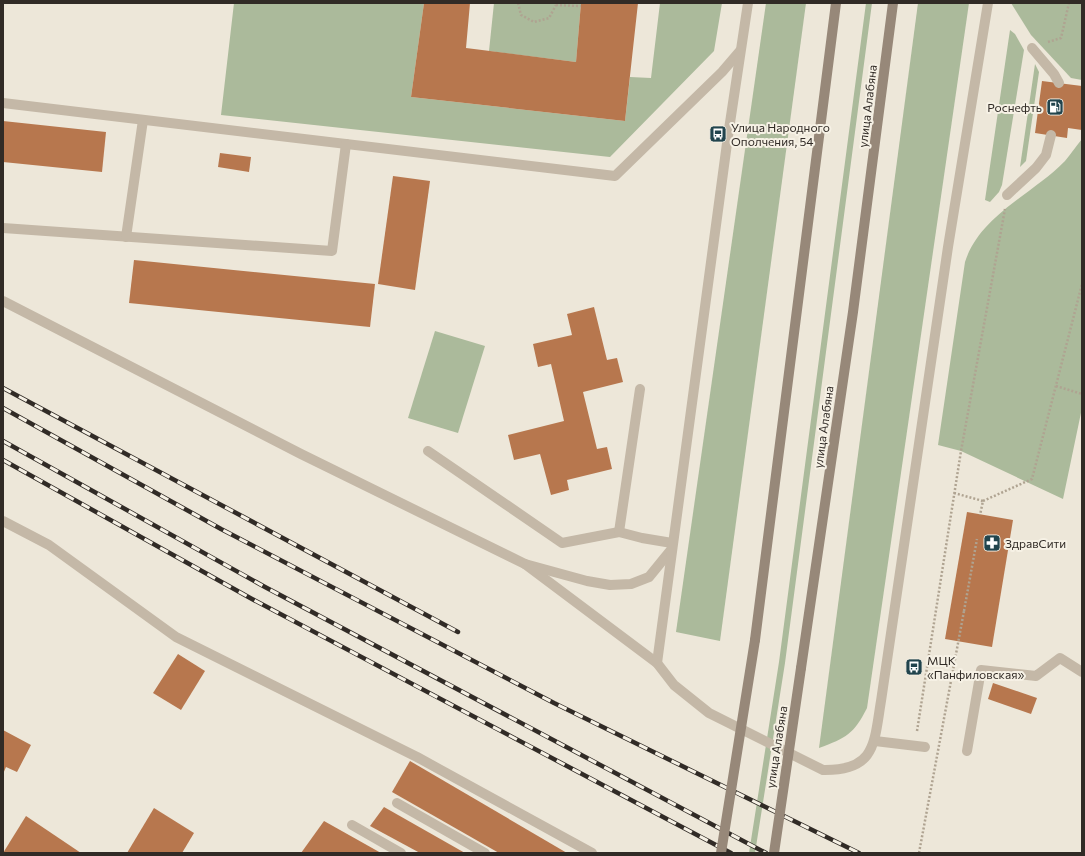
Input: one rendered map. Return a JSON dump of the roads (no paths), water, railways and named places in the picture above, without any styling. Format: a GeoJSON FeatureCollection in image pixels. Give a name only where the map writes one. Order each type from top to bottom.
{"type":"FeatureCollection","features":[{"type":"Feature","properties":{"kind":"main road"},"geometry":{"type":"LineString","coordinates":[[721,853],[755,640],[836,3]]}},
{"type":"Feature","properties":{"kind":"main road","name":"улица Алабяна"},"geometry":{"type":"LineString","coordinates":[[774,853],[853,312],[893,3]]}},
{"type":"Feature","properties":{"kind":"street"},"geometry":{"type":"LineString","coordinates":[[657,663],[740,51],[748,3]]}},
{"type":"Feature","properties":{"kind":"street"},"geometry":{"type":"LineString","coordinates":[[3,301],[301,454],[524,564],[657,663],[674,685],[709,713],[823,770],[841,770],[859,763],[870,753],[875,741],[948,247],[988,3]]}},
{"type":"Feature","properties":{"kind":"street"},"geometry":{"type":"LineString","coordinates":[[1032,48],[1054,74],[1059,83]]}},
{"type":"Feature","properties":{"kind":"street"},"geometry":{"type":"LineString","coordinates":[[3,103],[615,176],[722,72],[740,51]]}},
{"type":"Feature","properties":{"kind":"street"},"geometry":{"type":"LineString","coordinates":[[126,237],[143,120]]}},
{"type":"Feature","properties":{"kind":"street"},"geometry":{"type":"LineString","coordinates":[[1008,195],[1036,168],[1046,155],[1051,135]]}},
{"type":"Feature","properties":{"kind":"street"},"geometry":{"type":"LineString","coordinates":[[3,228],[332,252],[346,144]]}},
{"type":"Feature","properties":{"kind":"street"},"geometry":{"type":"LineString","coordinates":[[619,532],[640,389]]}},
{"type":"Feature","properties":{"kind":"street"},"geometry":{"type":"LineString","coordinates":[[428,451],[562,543],[619,532],[672,547]]}},
{"type":"Feature","properties":{"kind":"street"},"geometry":{"type":"LineString","coordinates":[[3,521],[49,545],[176,637],[417,757],[592,853]]}},
{"type":"Feature","properties":{"kind":"street"},"geometry":{"type":"LineString","coordinates":[[524,564],[587,581],[610,585],[631,584],[649,577],[672,547]]}},
{"type":"Feature","properties":{"kind":"street"},"geometry":{"type":"LineString","coordinates":[[967,751],[981,670],[1036,676],[1060,658],[1082,672]]}},
{"type":"Feature","properties":{"kind":"street"},"geometry":{"type":"LineString","coordinates":[[875,741],[925,747]]}},
{"type":"Feature","properties":{"kind":"street"},"geometry":{"type":"LineString","coordinates":[[396,803],[485,853]]}},
{"type":"Feature","properties":{"kind":"street"},"geometry":{"type":"LineString","coordinates":[[352,825],[401,853]]}},
{"type":"Feature","properties":{"kind":"railway"},"geometry":{"type":"LineString","coordinates":[[3,388],[458,632]]}},
{"type":"Feature","properties":{"kind":"railway"},"geometry":{"type":"LineString","coordinates":[[3,408],[221,529],[554,703],[859,853]]}},
{"type":"Feature","properties":{"kind":"railway"},"geometry":{"type":"LineString","coordinates":[[3,441],[265,587],[766,853]]}},
{"type":"Feature","properties":{"kind":"railway"},"geometry":{"type":"LineString","coordinates":[[3,460],[252,599],[731,853]]}},
{"type":"Feature","properties":{"kind":"place","name":"Роснефть"},"geometry":{"type":"Point","coordinates":[1055,107]}},
{"type":"Feature","properties":{"kind":"place","name":"Улица Народного Ополчения, 54"},"geometry":{"type":"Point","coordinates":[718,134]}},
{"type":"Feature","properties":{"kind":"place","name":"ЗдравСити"},"geometry":{"type":"Point","coordinates":[992,543]}},
{"type":"Feature","properties":{"kind":"place","name":"МЦК «Панфиловская»"},"geometry":{"type":"Point","coordinates":[914,667]}}]}
